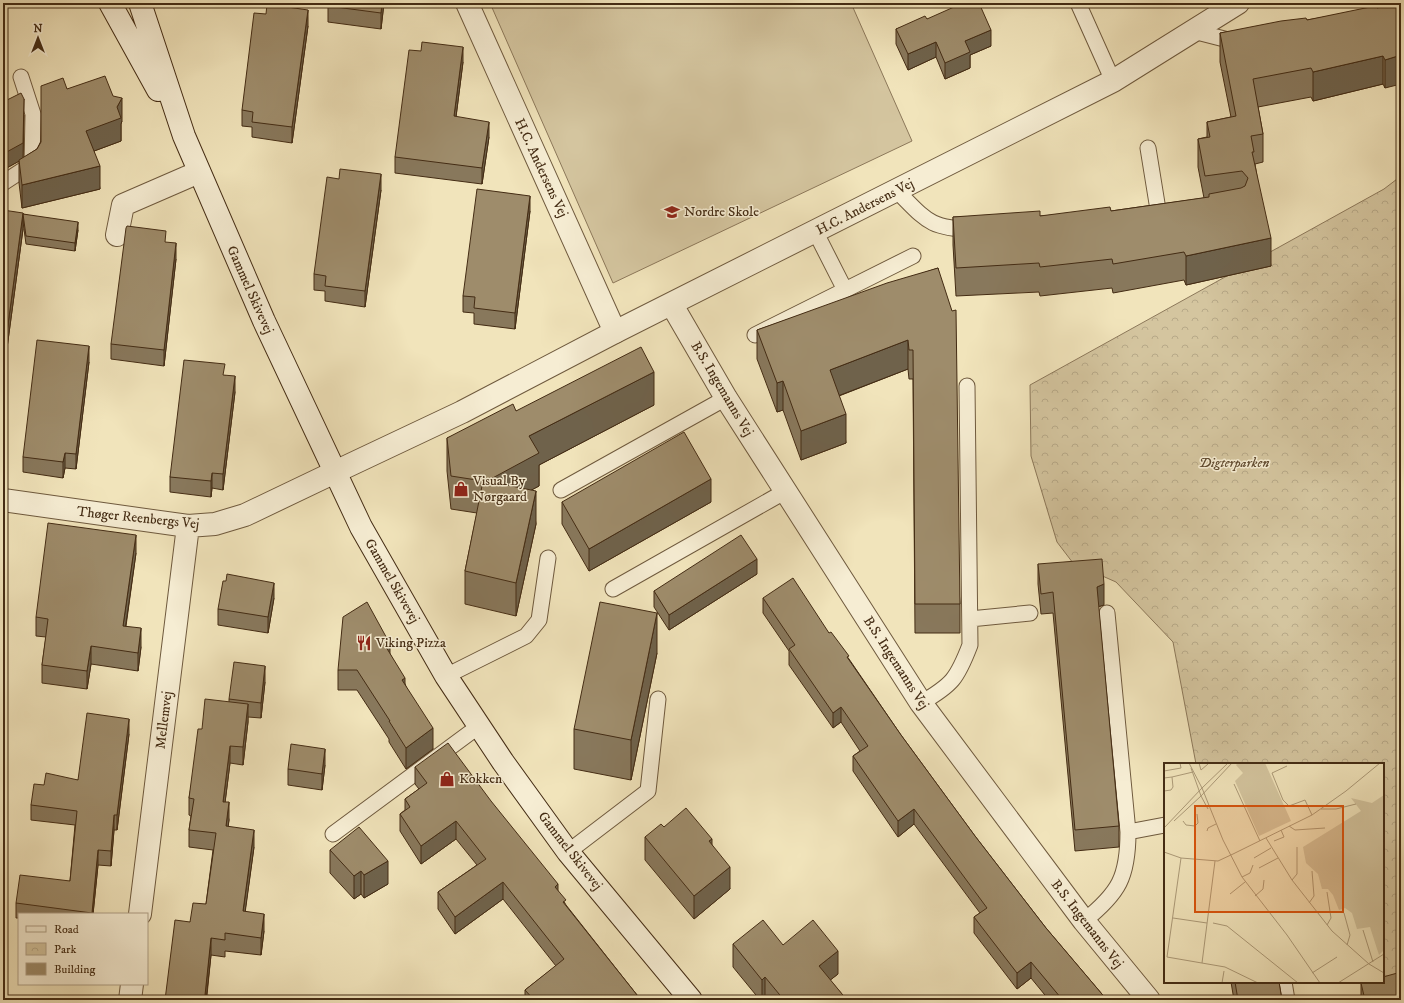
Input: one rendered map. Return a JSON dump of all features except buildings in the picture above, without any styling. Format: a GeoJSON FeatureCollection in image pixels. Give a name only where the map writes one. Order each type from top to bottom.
{"type":"FeatureCollection","features":[{"type":"Feature","properties":{"kind":"street","name":"Gammel Skivevej"},"geometry":{"type":"LineString","coordinates":[[110,3],[184,136]]}},
{"type":"Feature","properties":{"kind":"street","name":"Gammel Skivevej"},"geometry":{"type":"LineString","coordinates":[[140,3],[184,136],[199,172],[264,321],[361,527],[446,676],[502,762],[568,852],[690,1000]]}},
{"type":"Feature","properties":{"kind":"street","name":"H.C. Andersens Vej"},"geometry":{"type":"LineString","coordinates":[[467,3],[615,332]]}},
{"type":"Feature","properties":{"kind":"street","name":"H.C. Andersens Vej"},"geometry":{"type":"LineString","coordinates":[[336,472],[462,412],[615,332],[816,233],[1114,81],[1238,3]]}},
{"type":"Feature","properties":{"kind":"street"},"geometry":{"type":"LineString","coordinates":[[117,235],[123,205],[199,172]]}},
{"type":"Feature","properties":{"kind":"street","name":"B.S. Ingemanns Vej"},"geometry":{"type":"LineString","coordinates":[[672,305],[726,398],[921,703],[1084,920],[1149,1000]]}},
{"type":"Feature","properties":{"kind":"street","name":"Thøger Reenbergs Vej"},"geometry":{"type":"LineString","coordinates":[[3,500],[188,526],[215,524],[245,515],[336,472]]}},
{"type":"Feature","properties":{"kind":"street","name":"Mellemvej"},"geometry":{"type":"LineString","coordinates":[[140,913],[188,526]]}},
{"type":"Feature","properties":{"kind":"street"},"geometry":{"type":"LineString","coordinates":[[130,1000],[132,985]]}},
{"type":"Feature","properties":{"kind":"lane"},"geometry":{"type":"LineString","coordinates":[[1078,3],[1114,81]]}},
{"type":"Feature","properties":{"kind":"lane"},"geometry":{"type":"LineString","coordinates":[[1193,31],[1249,45],[1257,44]]}},
{"type":"Feature","properties":{"kind":"lane"},"geometry":{"type":"LineString","coordinates":[[3,183],[32,164],[33,114],[21,77]]}},
{"type":"Feature","properties":{"kind":"lane"},"geometry":{"type":"LineString","coordinates":[[1148,148],[1153,223],[1176,219]]}},
{"type":"Feature","properties":{"kind":"lane"},"geometry":{"type":"LineString","coordinates":[[897,191],[927,221],[948,229],[991,231]]}},
{"type":"Feature","properties":{"kind":"lane"},"geometry":{"type":"LineString","coordinates":[[816,233],[845,290]]}},
{"type":"Feature","properties":{"kind":"lane"},"geometry":{"type":"LineString","coordinates":[[755,335],[913,256]]}},
{"type":"Feature","properties":{"kind":"lane"},"geometry":{"type":"LineString","coordinates":[[921,703],[944,690],[961,670],[970,645],[967,386]]}},
{"type":"Feature","properties":{"kind":"lane"},"geometry":{"type":"LineString","coordinates":[[561,490],[726,398]]}},
{"type":"Feature","properties":{"kind":"lane"},"geometry":{"type":"LineString","coordinates":[[613,589],[786,490]]}},
{"type":"Feature","properties":{"kind":"lane"},"geometry":{"type":"LineString","coordinates":[[446,676],[526,636],[538,620],[548,558]]}},
{"type":"Feature","properties":{"kind":"lane"},"geometry":{"type":"LineString","coordinates":[[970,619],[1030,613]]}},
{"type":"Feature","properties":{"kind":"lane"},"geometry":{"type":"LineString","coordinates":[[1084,920],[1104,905],[1120,883],[1128,858],[1128,832],[1107,613]]}},
{"type":"Feature","properties":{"kind":"lane"},"geometry":{"type":"LineString","coordinates":[[568,852],[648,791],[658,699]]}},
{"type":"Feature","properties":{"kind":"lane"},"geometry":{"type":"LineString","coordinates":[[333,834],[479,726]]}},
{"type":"Feature","properties":{"kind":"lane"},"geometry":{"type":"LineString","coordinates":[[1128,832],[1164,825]]}},
{"type":"Feature","properties":{"kind":"lane"},"geometry":{"type":"LineString","coordinates":[[1284,983],[1287,1000]]}},
{"type":"Feature","properties":{"kind":"green space","name":"Nordre Skole"},"geometry":{"type":"Polygon","coordinates":[[[490,3],[851,3],[912,141],[613,283],[490,3]]]}},
{"type":"Feature","properties":{"kind":"green space","name":"Digterparken"},"geometry":{"type":"Polygon","coordinates":[[[1401,176],[1401,975],[1384,979],[1384,763],[1196,763],[1173,642],[1116,582],[1073,563],[1057,542],[1031,456],[1030,385],[1384,189],[1401,176]]]}},
{"type":"Feature","properties":{"kind":"place","name":"Nordre Skole"},"geometry":{"type":"Point","coordinates":[672,212]}},
{"type":"Feature","properties":{"kind":"place","name":"Visual By Nørgaard"},"geometry":{"type":"Point","coordinates":[461,489]}},
{"type":"Feature","properties":{"kind":"place","name":"Viking Pizza"},"geometry":{"type":"Point","coordinates":[364,643]}},
{"type":"Feature","properties":{"kind":"place","name":"Kokken"},"geometry":{"type":"Point","coordinates":[447,779]}}]}
